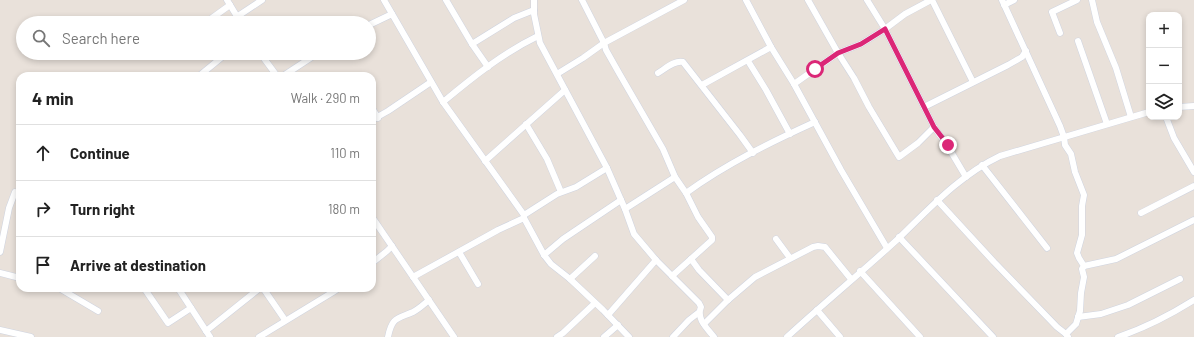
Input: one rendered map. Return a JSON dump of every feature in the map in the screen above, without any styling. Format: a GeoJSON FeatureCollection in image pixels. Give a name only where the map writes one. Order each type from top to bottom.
{"type":"FeatureCollection","features":[{"type":"Feature","properties":{"kind":"street"},"geometry":{"type":"LineString","coordinates":[[213,16],[228,2],[238,16],[262,0]]}},
{"type":"Feature","properties":{"kind":"street"},"geometry":{"type":"LineString","coordinates":[[384,0],[443,102],[524,216],[544,255],[608,314],[629,337]]}},
{"type":"Feature","properties":{"kind":"street"},"geometry":{"type":"LineString","coordinates":[[446,0],[472,44],[488,67]]}},
{"type":"Feature","properties":{"kind":"street"},"geometry":{"type":"LineString","coordinates":[[534,0],[534,14],[540,43],[607,168],[637,238],[656,260],[699,303],[701,307],[698,313],[673,337]]}},
{"type":"Feature","properties":{"kind":"street"},"geometry":{"type":"LineString","coordinates":[[582,0],[604,43],[606,50],[663,150],[675,177],[686,193],[698,217],[712,237],[712,240],[672,276]]}},
{"type":"Feature","properties":{"kind":"street"},"geometry":{"type":"LineString","coordinates":[[557,74],[604,43],[673,2],[684,0]]}},
{"type":"Feature","properties":{"kind":"street"},"geometry":{"type":"LineString","coordinates":[[746,0],[771,47],[794,84],[841,170],[887,248]]}},
{"type":"Feature","properties":{"kind":"street"},"geometry":{"type":"LineString","coordinates":[[808,0],[898,157],[918,143],[934,127]]}},
{"type":"Feature","properties":{"kind":"street"},"geometry":{"type":"LineString","coordinates":[[867,0],[885,29],[934,127],[948,145],[966,176]]}},
{"type":"Feature","properties":{"kind":"street"},"geometry":{"type":"LineString","coordinates":[[794,84],[838,53],[861,44],[905,14],[931,0],[973,82]]}},
{"type":"Feature","properties":{"kind":"street"},"geometry":{"type":"LineString","coordinates":[[937,200],[994,262],[1067,336],[1076,324],[1078,317],[1084,276],[1082,269],[1084,266],[1077,253],[1082,235],[1082,206],[1084,195],[1075,172],[1072,154],[1065,146],[1064,137],[1003,3],[1014,0]]}},
{"type":"Feature","properties":{"kind":"street"},"geometry":{"type":"LineString","coordinates":[[1060,33],[1052,12],[1077,0]]}},
{"type":"Feature","properties":{"kind":"street"},"geometry":{"type":"LineString","coordinates":[[1092,0],[1097,22],[1111,55],[1131,117]]}},
{"type":"Feature","properties":{"kind":"street"},"geometry":{"type":"LineString","coordinates":[[472,44],[514,18],[534,10]]}},
{"type":"Feature","properties":{"kind":"street"},"geometry":{"type":"LineString","coordinates":[[376,22],[392,14]]}},
{"type":"Feature","properties":{"kind":"street"},"geometry":{"type":"LineString","coordinates":[[443,102],[473,77],[516,47],[538,36]]}},
{"type":"Feature","properties":{"kind":"street"},"geometry":{"type":"LineString","coordinates":[[1078,41],[1107,124]]}},
{"type":"Feature","properties":{"kind":"street"},"geometry":{"type":"LineString","coordinates":[[702,85],[771,47]]}},
{"type":"Feature","properties":{"kind":"street"},"geometry":{"type":"LineString","coordinates":[[924,107],[1026,55]]}},
{"type":"Feature","properties":{"kind":"street"},"geometry":{"type":"LineString","coordinates":[[204,72],[218,60]]}},
{"type":"Feature","properties":{"kind":"street"},"geometry":{"type":"LineString","coordinates":[[265,60],[274,72]]}},
{"type":"Feature","properties":{"kind":"street"},"geometry":{"type":"LineString","coordinates":[[290,72],[308,60]]}},
{"type":"Feature","properties":{"kind":"street"},"geometry":{"type":"LineString","coordinates":[[658,73],[679,61],[683,62],[740,135],[752,153]]}},
{"type":"Feature","properties":{"kind":"street"},"geometry":{"type":"LineString","coordinates":[[748,61],[790,134]]}},
{"type":"Feature","properties":{"kind":"street"},"geometry":{"type":"LineString","coordinates":[[376,118],[431,82]]}},
{"type":"Feature","properties":{"kind":"street"},"geometry":{"type":"LineString","coordinates":[[485,160],[565,90]]}},
{"type":"Feature","properties":{"kind":"street"},"geometry":{"type":"LineString","coordinates":[[1182,107],[1194,106]]}},
{"type":"Feature","properties":{"kind":"street"},"geometry":{"type":"LineString","coordinates":[[787,337],[887,248],[937,200],[982,165],[1000,156],[1146,113]]}},
{"type":"Feature","properties":{"kind":"street"},"geometry":{"type":"LineString","coordinates":[[1167,120],[1174,138],[1194,172]]}},
{"type":"Feature","properties":{"kind":"street"},"geometry":{"type":"LineString","coordinates":[[686,193],[708,177],[752,153],[815,122]]}},
{"type":"Feature","properties":{"kind":"street"},"geometry":{"type":"LineString","coordinates":[[526,124],[547,159],[561,192]]}},
{"type":"Feature","properties":{"kind":"street"},"geometry":{"type":"LineString","coordinates":[[982,165],[1047,248]]}},
{"type":"Feature","properties":{"kind":"street"},"geometry":{"type":"LineString","coordinates":[[413,277],[524,216],[561,192],[576,186],[607,168]]}},
{"type":"Feature","properties":{"kind":"street"},"geometry":{"type":"LineString","coordinates":[[625,209],[675,177]]}},
{"type":"Feature","properties":{"kind":"street"},"geometry":{"type":"LineString","coordinates":[[1142,213],[1194,186]]}},
{"type":"Feature","properties":{"kind":"street"},"geometry":{"type":"LineString","coordinates":[[0,252],[2,225],[14,192]]}},
{"type":"Feature","properties":{"kind":"street"},"geometry":{"type":"LineString","coordinates":[[544,255],[563,239],[621,200]]}},
{"type":"Feature","properties":{"kind":"street"},"geometry":{"type":"LineString","coordinates":[[1084,266],[1116,259],[1194,220]]}},
{"type":"Feature","properties":{"kind":"street"},"geometry":{"type":"LineString","coordinates":[[376,223],[454,337]]}},
{"type":"Feature","properties":{"kind":"street"},"geometry":{"type":"LineString","coordinates":[[899,237],[993,337]]}},
{"type":"Feature","properties":{"kind":"street"},"geometry":{"type":"LineString","coordinates":[[776,238],[790,258]]}},
{"type":"Feature","properties":{"kind":"street"},"geometry":{"type":"LineString","coordinates":[[376,260],[392,246]]}},
{"type":"Feature","properties":{"kind":"street"},"geometry":{"type":"LineString","coordinates":[[704,324],[728,300],[756,277],[806,250],[818,246],[825,247],[852,279]]}},
{"type":"Feature","properties":{"kind":"street"},"geometry":{"type":"LineString","coordinates":[[459,252],[478,284]]}},
{"type":"Feature","properties":{"kind":"street"},"geometry":{"type":"LineString","coordinates":[[570,278],[595,256]]}},
{"type":"Feature","properties":{"kind":"street"},"geometry":{"type":"LineString","coordinates":[[691,259],[699,270],[728,300]]}},
{"type":"Feature","properties":{"kind":"street"},"geometry":{"type":"LineString","coordinates":[[608,314],[656,260]]}},
{"type":"Feature","properties":{"kind":"street"},"geometry":{"type":"LineString","coordinates":[[860,271],[920,337]]}},
{"type":"Feature","properties":{"kind":"street"},"geometry":{"type":"LineString","coordinates":[[0,273],[16,277]]}},
{"type":"Feature","properties":{"kind":"street"},"geometry":{"type":"LineString","coordinates":[[1078,317],[1101,314],[1128,305],[1180,279]]}},
{"type":"Feature","properties":{"kind":"street"},"geometry":{"type":"LineString","coordinates":[[66,292],[98,311]]}},
{"type":"Feature","properties":{"kind":"street"},"geometry":{"type":"LineString","coordinates":[[147,292],[168,323],[191,308]]}},
{"type":"Feature","properties":{"kind":"street"},"geometry":{"type":"LineString","coordinates":[[181,292],[210,337]]}},
{"type":"Feature","properties":{"kind":"street"},"geometry":{"type":"LineString","coordinates":[[206,331],[255,292]]}},
{"type":"Feature","properties":{"kind":"street"},"geometry":{"type":"LineString","coordinates":[[266,292],[285,320]]}},
{"type":"Feature","properties":{"kind":"street"},"geometry":{"type":"LineString","coordinates":[[259,337],[285,320],[334,292]]}},
{"type":"Feature","properties":{"kind":"street"},"geometry":{"type":"LineString","coordinates":[[388,337],[390,328],[397,318],[414,311],[429,300]]}},
{"type":"Feature","properties":{"kind":"street"},"geometry":{"type":"LineString","coordinates":[[1118,337],[1157,321],[1194,300]]}},
{"type":"Feature","properties":{"kind":"street"},"geometry":{"type":"LineString","coordinates":[[557,337],[595,302]]}},
{"type":"Feature","properties":{"kind":"street"},"geometry":{"type":"LineString","coordinates":[[816,310],[840,337]]}},
{"type":"Feature","properties":{"kind":"street"},"geometry":{"type":"LineString","coordinates":[[698,313],[714,337]]}},
{"type":"Feature","properties":{"kind":"street"},"geometry":{"type":"LineString","coordinates":[[604,337],[618,325]]}},
{"type":"Feature","properties":{"kind":"street"},"geometry":{"type":"LineString","coordinates":[[0,330],[31,337]]}},
{"type":"Feature","properties":{"kind":"route"},"geometry":{"type":"LineString","coordinates":[[815,69],[838,53],[861,44],[885,29],[934,127],[948,145]]}}]}
